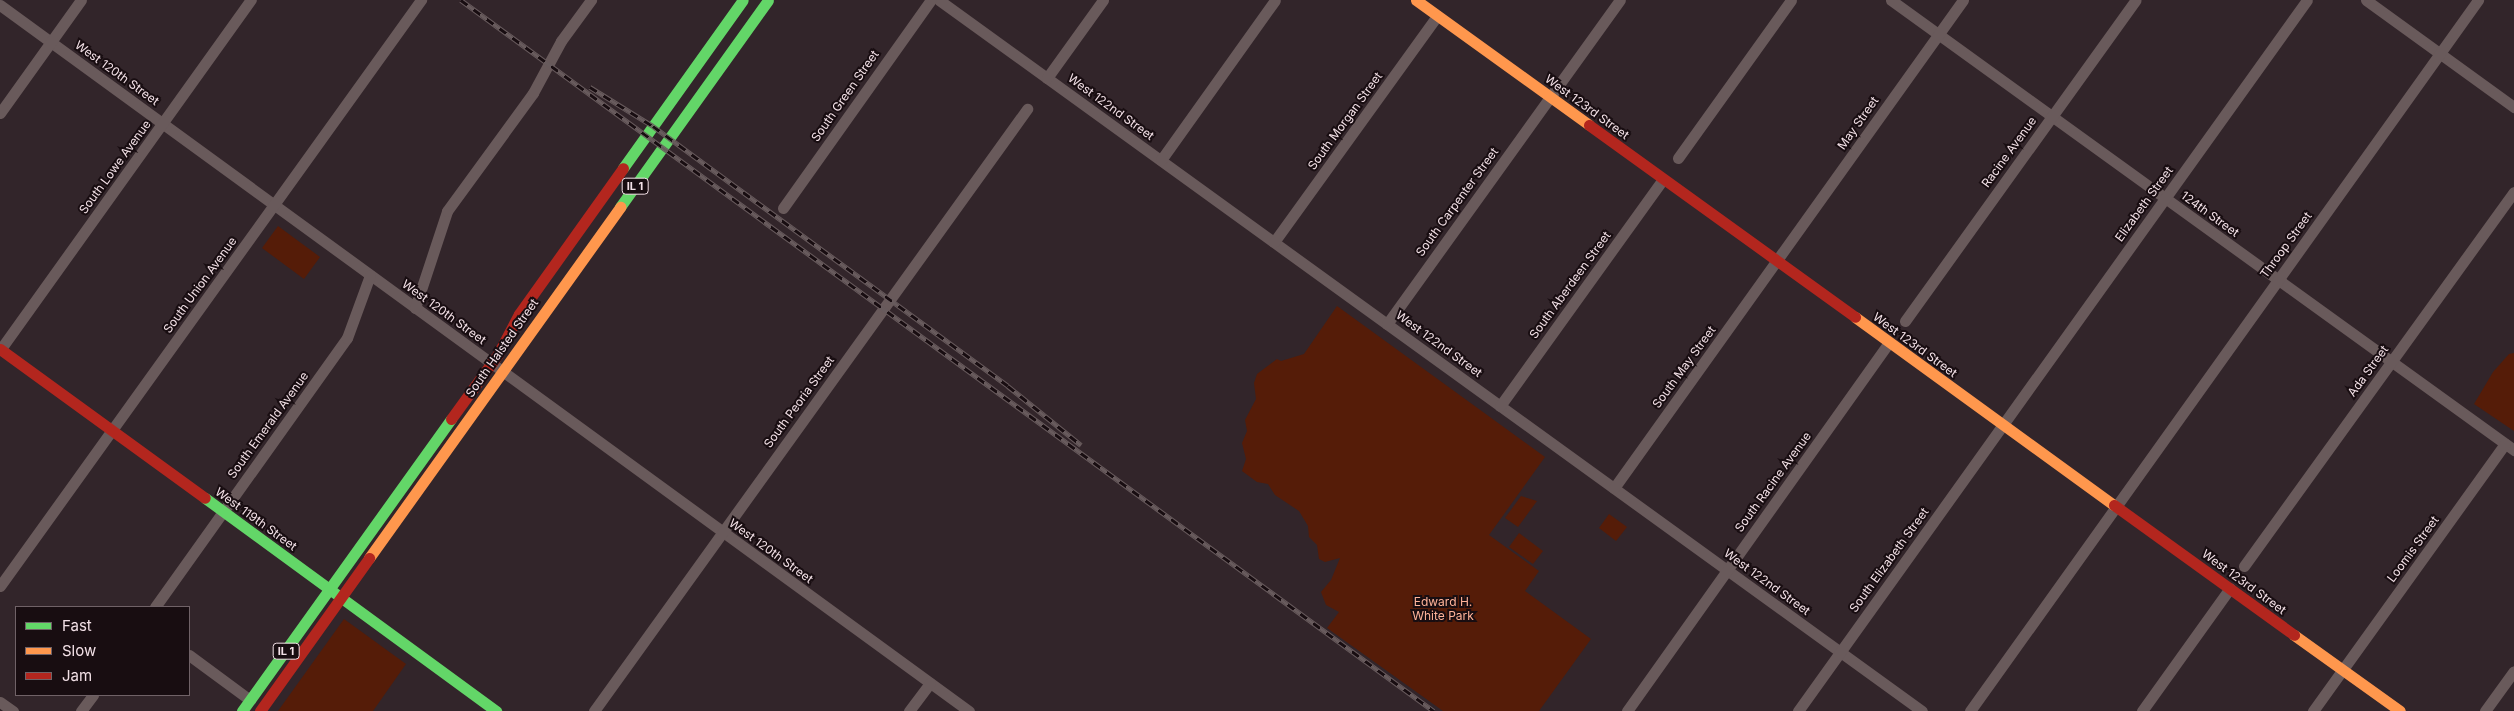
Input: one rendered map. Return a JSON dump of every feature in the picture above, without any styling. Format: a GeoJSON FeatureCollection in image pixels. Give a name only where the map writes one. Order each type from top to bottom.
{"type":"FeatureCollection","features":[{"type":"Feature","properties":{"kind":"street"},"geometry":{"type":"LineString","coordinates":[[0,113],[81,0]]}},
{"type":"Feature","properties":{"kind":"street","name":"South Lowe Avenue"},"geometry":{"type":"LineString","coordinates":[[0,349],[251,0]]}},
{"type":"Feature","properties":{"kind":"street","name":"South Union Avenue"},"geometry":{"type":"LineString","coordinates":[[0,586],[421,0]]}},
{"type":"Feature","properties":{"kind":"street"},"geometry":{"type":"LineString","coordinates":[[415,308],[447,211],[533,92],[561,42],[590,0]]}},
{"type":"Feature","properties":{"kind":"street","name":"South Halsted Street"},"geometry":{"type":"LineString","coordinates":[[242,711],[491,363],[519,314],[743,0]]}},
{"type":"Feature","properties":{"kind":"street","name":"South Halsted Street"},"geometry":{"type":"LineString","coordinates":[[260,711],[768,0]]}},
{"type":"Feature","properties":{"kind":"street","name":"South Green Street"},"geometry":{"type":"LineString","coordinates":[[783,208],[931,0]]}},
{"type":"Feature","properties":{"kind":"street","name":"West 122nd Street"},"geometry":{"type":"LineString","coordinates":[[939,0],[1922,711]]}},
{"type":"Feature","properties":{"kind":"street"},"geometry":{"type":"LineString","coordinates":[[1047,78],[1103,0]]}},
{"type":"Feature","properties":{"kind":"street"},"geometry":{"type":"LineString","coordinates":[[1161,160],[1275,0]]}},
{"type":"Feature","properties":{"kind":"street","name":"West 123rd Street"},"geometry":{"type":"LineString","coordinates":[[1416,0],[2400,711]]}},
{"type":"Feature","properties":{"kind":"street","name":"South Carpenter Street"},"geometry":{"type":"LineString","coordinates":[[1387,324],[1620,0]]}},
{"type":"Feature","properties":{"kind":"street"},"geometry":{"type":"LineString","coordinates":[[1678,158],[1791,0]]}},
{"type":"Feature","properties":{"kind":"street","name":"124th Street"},"geometry":{"type":"LineString","coordinates":[[1891,0],[2510,447]]}},
{"type":"Feature","properties":{"kind":"street","name":"May Street"},"geometry":{"type":"LineString","coordinates":[[1777,261],[1963,0]]}},
{"type":"Feature","properties":{"kind":"street","name":"Racine Avenue"},"geometry":{"type":"LineString","coordinates":[[1904,321],[2136,0]]}},
{"type":"Feature","properties":{"kind":"street","name":"Elizabeth Street"},"geometry":{"type":"LineString","coordinates":[[2003,425],[2307,0]]}},
{"type":"Feature","properties":{"kind":"street"},"geometry":{"type":"LineString","coordinates":[[2366,0],[2514,107]]}},
{"type":"Feature","properties":{"kind":"street","name":"Throop Street"},"geometry":{"type":"LineString","coordinates":[[1970,711],[2478,0]]}},
{"type":"Feature","properties":{"kind":"street","name":"West 120th Street"},"geometry":{"type":"LineString","coordinates":[[0,4],[722,533],[969,711]]}},
{"type":"Feature","properties":{"kind":"street","name":"South Morgan Street"},"geometry":{"type":"LineString","coordinates":[[1274,242],[1437,16]]}},
{"type":"Feature","properties":{"kind":"street","name":"South Peoria Street"},"geometry":{"type":"LineString","coordinates":[[594,711],[1026,108]]}},
{"type":"Feature","properties":{"kind":"street","name":"South Aberdeen Street"},"geometry":{"type":"LineString","coordinates":[[1500,406],[1663,179]]}},
{"type":"Feature","properties":{"kind":"street","name":"Ada Street"},"geometry":{"type":"LineString","coordinates":[[2244,566],[2514,192]]}},
{"type":"Feature","properties":{"kind":"street","name":"South May Street"},"geometry":{"type":"LineString","coordinates":[[1614,488],[1777,261]]}},
{"type":"Feature","properties":{"kind":"street","name":"South Emerald Avenue"},"geometry":{"type":"LineString","coordinates":[[156,606],[347,338],[370,275]]}},
{"type":"Feature","properties":{"kind":"street","name":"South Racine Avenue"},"geometry":{"type":"LineString","coordinates":[[1627,711],[1889,343]]}},
{"type":"Feature","properties":{"kind":"street","name":"West 119th Street"},"geometry":{"type":"LineString","coordinates":[[0,349],[488,709]]}},
{"type":"Feature","properties":{"kind":"street","name":"South Elizabeth Street"},"geometry":{"type":"LineString","coordinates":[[1798,711],[2003,425]]}},
{"type":"Feature","properties":{"kind":"street","name":"Loomis Street"},"geometry":{"type":"LineString","coordinates":[[2313,711],[2510,447]]}},
{"type":"Feature","properties":{"kind":"street"},"geometry":{"type":"LineString","coordinates":[[2142,711],[2230,588]]}},
{"type":"Feature","properties":{"kind":"street"},"geometry":{"type":"LineString","coordinates":[[190,656],[250,700]]}},
{"type":"Feature","properties":{"kind":"street"},"geometry":{"type":"LineString","coordinates":[[2485,711],[2514,671]]}},
{"type":"Feature","properties":{"kind":"street"},"geometry":{"type":"LineString","coordinates":[[909,711],[930,683]]}},
{"type":"Feature","properties":{"kind":"street"},"geometry":{"type":"LineString","coordinates":[[81,711],[91,696]]}},
{"type":"Feature","properties":{"kind":"green space"},"geometry":{"type":"Polygon","coordinates":[[[278,226],[320,257],[304,279],[262,248],[278,226]]]}},
{"type":"Feature","properties":{"kind":"green space","name":"Edward H. White Park"},"geometry":{"type":"Polygon","coordinates":[[[1337,306],[1545,457],[1489,535],[1539,571],[1525,591],[1591,639],[1539,711],[1443,711],[1327,628],[1339,612],[1326,605],[1321,592],[1331,580],[1340,558],[1325,562],[1319,559],[1317,545],[1309,537],[1308,526],[1299,511],[1275,495],[1268,484],[1257,482],[1242,471],[1246,459],[1242,443],[1247,431],[1245,420],[1256,399],[1254,383],[1257,374],[1277,359],[1281,361],[1304,354],[1337,306]]]}},
{"type":"Feature","properties":{"kind":"green space"},"geometry":{"type":"Polygon","coordinates":[[[2514,353],[2514,431],[2474,404],[2493,372],[2509,354],[2514,353]]]}},
{"type":"Feature","properties":{"kind":"green space"},"geometry":{"type":"Polygon","coordinates":[[[1521,496],[1537,501],[1518,527],[1505,518],[1521,496]]]}},
{"type":"Feature","properties":{"kind":"green space"},"geometry":{"type":"Polygon","coordinates":[[[1609,514],[1627,527],[1616,541],[1599,528],[1609,514]]]}},
{"type":"Feature","properties":{"kind":"green space"},"geometry":{"type":"Polygon","coordinates":[[[1519,533],[1543,551],[1533,564],[1509,547],[1519,533]]]}},
{"type":"Feature","properties":{"kind":"green space"},"geometry":{"type":"Polygon","coordinates":[[[344,619],[406,664],[373,711],[278,711],[344,619]]]}},
{"type":"Feature","properties":{"kind":"railway"},"geometry":{"type":"LineString","coordinates":[[461,0],[1434,711]]}},
{"type":"Feature","properties":{"kind":"railway"},"geometry":{"type":"LineString","coordinates":[[590,87],[653,126],[1008,386],[1081,445]]}},
{"type":"Feature","properties":{"kind":"traffic: fast"},"geometry":{"type":"LineString","coordinates":[[623,168],[743,0]]}},
{"type":"Feature","properties":{"kind":"traffic: fast"},"geometry":{"type":"LineString","coordinates":[[620,207],[768,0]]}},
{"type":"Feature","properties":{"kind":"traffic: fast"},"geometry":{"type":"LineString","coordinates":[[242,711],[451,419]]}},
{"type":"Feature","properties":{"kind":"traffic: fast"},"geometry":{"type":"LineString","coordinates":[[205,498],[496,711]]}},
{"type":"Feature","properties":{"kind":"traffic: slow"},"geometry":{"type":"LineString","coordinates":[[1416,0],[1589,125]]}},
{"type":"Feature","properties":{"kind":"traffic: slow"},"geometry":{"type":"LineString","coordinates":[[369,558],[620,207]]}},
{"type":"Feature","properties":{"kind":"traffic: slow"},"geometry":{"type":"LineString","coordinates":[[1855,317],[2114,505]]}},
{"type":"Feature","properties":{"kind":"traffic: slow"},"geometry":{"type":"LineString","coordinates":[[2294,635],[2400,711]]}},
{"type":"Feature","properties":{"kind":"traffic: jam"},"geometry":{"type":"LineString","coordinates":[[1589,125],[1855,317]]}},
{"type":"Feature","properties":{"kind":"traffic: jam"},"geometry":{"type":"LineString","coordinates":[[451,419],[498,354],[519,314],[623,168]]}},
{"type":"Feature","properties":{"kind":"traffic: jam"},"geometry":{"type":"LineString","coordinates":[[0,349],[205,498]]}},
{"type":"Feature","properties":{"kind":"traffic: jam"},"geometry":{"type":"LineString","coordinates":[[2114,505],[2294,635]]}},
{"type":"Feature","properties":{"kind":"traffic: jam"},"geometry":{"type":"LineString","coordinates":[[260,711],[369,558]]}}]}
